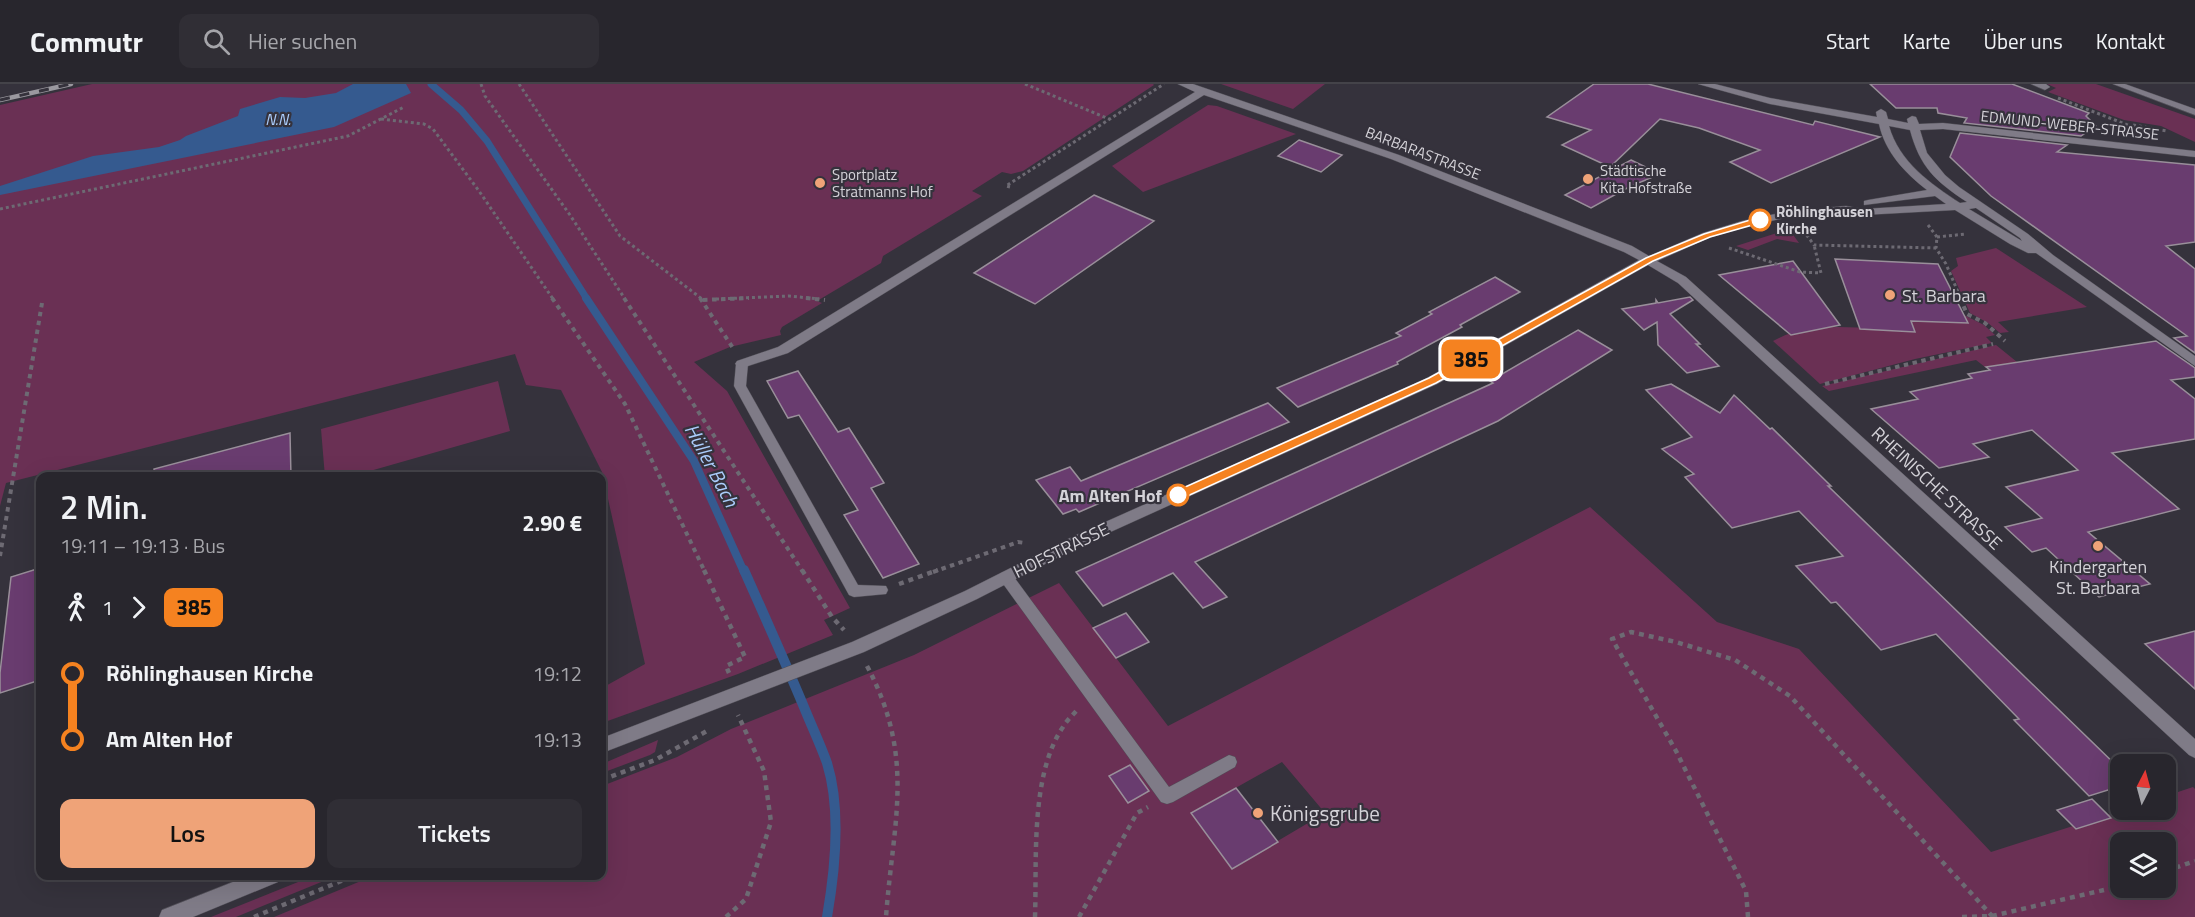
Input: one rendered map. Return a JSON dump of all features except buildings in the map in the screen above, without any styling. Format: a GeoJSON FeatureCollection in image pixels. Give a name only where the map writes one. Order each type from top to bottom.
{"type":"FeatureCollection","features":[{"type":"Feature","properties":{"kind":"street","name":"BARBARASTRASSE"},"geometry":{"type":"LineString","coordinates":[[1183,84],[1395,157],[1649,260]]}},
{"type":"Feature","properties":{"kind":"street","name":"EDMUND-WEBER-STRASSE"},"geometry":{"type":"LineString","coordinates":[[1703,84],[1770,101],[1912,122],[2195,154]]}},
{"type":"Feature","properties":{"kind":"street"},"geometry":{"type":"LineString","coordinates":[[742,364],[783,350],[853,309],[1203,91]]}},
{"type":"Feature","properties":{"kind":"street"},"geometry":{"type":"LineString","coordinates":[[1882,117],[1885,133],[1895,153],[1916,177],[2006,238],[2049,258]]}},
{"type":"Feature","properties":{"kind":"street"},"geometry":{"type":"LineString","coordinates":[[1912,122],[1922,154],[1955,189],[2024,236],[2049,258],[2195,362]]}},
{"type":"Feature","properties":{"kind":"street","name":"HOFSTRASSE"},"geometry":{"type":"LineString","coordinates":[[1846,209],[1853,205],[1955,189]]}},
{"type":"Feature","properties":{"kind":"street","name":"HOFSTRASSE"},"geometry":{"type":"LineString","coordinates":[[606,745],[858,647],[1079,540],[1432,381],[1649,260],[1707,236],[1753,221],[1789,214],[1846,209],[1863,212],[1976,205]]}},
{"type":"Feature","properties":{"kind":"street","name":"RHEINISCHE STRASSE"},"geometry":{"type":"LineString","coordinates":[[1649,260],[1682,280],[2195,750]]}},
{"type":"Feature","properties":{"kind":"street"},"geometry":{"type":"LineString","coordinates":[[169,917],[261,880]]}},
{"type":"Feature","properties":{"kind":"lane"},"geometry":{"type":"LineString","coordinates":[[2117,84],[2195,112]]}},
{"type":"Feature","properties":{"kind":"lane"},"geometry":{"type":"LineString","coordinates":[[742,364],[740,386],[854,591],[881,590]]}},
{"type":"Feature","properties":{"kind":"lane"},"geometry":{"type":"LineString","coordinates":[[1006,577],[1167,797],[1229,762]]}},
{"type":"Feature","properties":{"kind":"path"},"geometry":{"type":"LineString","coordinates":[[481,84],[485,96],[570,215],[832,616],[858,647],[881,690],[896,744],[898,815],[886,917]]}},
{"type":"Feature","properties":{"kind":"path"},"geometry":{"type":"LineString","coordinates":[[519,84],[620,236],[703,300],[742,364]]}},
{"type":"Feature","properties":{"kind":"path"},"geometry":{"type":"LineString","coordinates":[[1025,84],[1108,119]]}},
{"type":"Feature","properties":{"kind":"path"},"geometry":{"type":"LineString","coordinates":[[1033,196],[1006,186],[1164,84]]}},
{"type":"Feature","properties":{"kind":"path"},"geometry":{"type":"LineString","coordinates":[[2040,86],[2040,91],[2133,125],[2157,150]]}},
{"type":"Feature","properties":{"kind":"path"},"geometry":{"type":"LineString","coordinates":[[0,209],[348,136],[404,107]]}},
{"type":"Feature","properties":{"kind":"path"},"geometry":{"type":"LineString","coordinates":[[381,119],[416,122],[433,129],[479,191],[625,404],[745,657]]}},
{"type":"Feature","properties":{"kind":"path"},"geometry":{"type":"LineString","coordinates":[[1728,248],[1800,272],[1821,273],[1814,245],[1789,214]]}},
{"type":"Feature","properties":{"kind":"path"},"geometry":{"type":"LineString","coordinates":[[1925,222],[1937,237],[1936,248],[1946,264],[1967,314],[1985,323],[2006,341]]}},
{"type":"Feature","properties":{"kind":"path"},"geometry":{"type":"LineString","coordinates":[[1937,237],[1969,234]]}},
{"type":"Feature","properties":{"kind":"path"},"geometry":{"type":"LineString","coordinates":[[1814,245],[1936,248]]}},
{"type":"Feature","properties":{"kind":"path"},"geometry":{"type":"LineString","coordinates":[[703,300],[789,296],[817,298],[853,309]]}},
{"type":"Feature","properties":{"kind":"path"},"geometry":{"type":"LineString","coordinates":[[0,556],[42,303]]}},
{"type":"Feature","properties":{"kind":"path"},"geometry":{"type":"LineString","coordinates":[[1801,390],[1994,344]]}},
{"type":"Feature","properties":{"kind":"path"},"geometry":{"type":"LineString","coordinates":[[881,590],[1018,542]]}},
{"type":"Feature","properties":{"kind":"path"},"geometry":{"type":"LineString","coordinates":[[1748,917],[1746,891],[1676,750],[1612,639],[1631,632],[1676,642],[1735,660],[1790,696],[1993,916]]}},
{"type":"Feature","properties":{"kind":"path"},"geometry":{"type":"LineString","coordinates":[[726,917],[746,899],[771,822],[764,771],[729,697]]}},
{"type":"Feature","properties":{"kind":"path"},"geometry":{"type":"LineString","coordinates":[[1035,917],[1044,770],[1063,727],[1073,714],[1093,697]]}},
{"type":"Feature","properties":{"kind":"path"},"geometry":{"type":"LineString","coordinates":[[730,720],[748,712]]}},
{"type":"Feature","properties":{"kind":"path"},"geometry":{"type":"LineString","coordinates":[[606,778],[655,760],[711,729]]}},
{"type":"Feature","properties":{"kind":"path"},"geometry":{"type":"LineString","coordinates":[[1079,917],[1137,813],[1167,797]]}},
{"type":"Feature","properties":{"kind":"path"},"geometry":{"type":"LineString","coordinates":[[2176,868],[2195,861]]}},
{"type":"Feature","properties":{"kind":"path"},"geometry":{"type":"LineString","coordinates":[[254,917],[343,880]]}},
{"type":"Feature","properties":{"kind":"path"},"geometry":{"type":"LineString","coordinates":[[1962,917],[1993,916],[2110,889]]}},
{"type":"Feature","properties":{"kind":"shaded area"},"geometry":{"type":"Polygon","coordinates":[[[92,84],[1154,85],[1023,171],[1011,174],[1002,172],[972,191],[982,196],[883,256],[881,263],[817,301],[822,303],[782,327],[781,335],[730,347],[694,362],[727,391],[850,608],[824,620],[833,635],[738,674],[606,722],[606,686],[645,664],[606,490],[606,472],[602,472],[561,390],[526,385],[515,354],[49,472],[36,472],[36,475],[6,483],[0,506],[0,105],[92,84]]]}},
{"type":"Feature","properties":{"kind":"shaded area"},"geometry":{"type":"Polygon","coordinates":[[[1221,84],[1325,84],[1293,109],[1221,84]]]}},
{"type":"Feature","properties":{"kind":"shaded area"},"geometry":{"type":"Polygon","coordinates":[[[2047,84],[2096,84],[2195,119],[2195,142],[2161,126],[2124,120],[2048,92],[2056,88],[2047,84]]]}},
{"type":"Feature","properties":{"kind":"shaded area"},"geometry":{"type":"Polygon","coordinates":[[[1208,105],[1217,106],[1296,134],[1143,192],[1112,166],[1208,105]]]}},
{"type":"Feature","properties":{"kind":"shaded area"},"geometry":{"type":"Polygon","coordinates":[[[1789,229],[1799,243],[1777,239],[1748,250],[1736,246],[1789,229]]]}},
{"type":"Feature","properties":{"kind":"shaded area"},"geometry":{"type":"Polygon","coordinates":[[[1996,248],[2087,307],[1998,322],[2009,332],[2000,333],[1970,313],[1951,271],[1958,266],[1956,258],[1996,248]]]}},
{"type":"Feature","properties":{"kind":"shaded area"},"geometry":{"type":"Polygon","coordinates":[[[1964,315],[1984,325],[1995,335],[1986,337],[1992,343],[1915,359],[1820,384],[1773,341],[1789,334],[1824,328],[1915,332],[1911,321],[1967,323],[1964,315]]]}},
{"type":"Feature","properties":{"kind":"shaded area"},"geometry":{"type":"Polygon","coordinates":[[[1996,345],[2017,362],[1985,367],[1976,360],[1829,391],[1822,386],[1996,345]]]}},
{"type":"Feature","properties":{"kind":"shaded area"},"geometry":{"type":"Polygon","coordinates":[[[498,381],[510,431],[366,472],[325,472],[321,429],[498,381]]]}},
{"type":"Feature","properties":{"kind":"shaded area"},"geometry":{"type":"Polygon","coordinates":[[[1590,507],[1717,622],[1799,649],[1991,852],[2073,826],[2076,829],[2110,818],[2110,820],[2176,820],[2176,793],[2193,787],[2195,789],[2195,917],[274,917],[363,880],[606,880],[606,784],[677,757],[731,729],[914,655],[1059,583],[1168,726],[1590,507]],[[1282,762],[1191,813],[1232,868],[1325,813],[1282,762]]]}},
{"type":"Feature","properties":{"kind":"shaded area"},"geometry":{"type":"Polygon","coordinates":[[[658,740],[655,752],[650,755],[606,772],[606,762],[658,740]]]}},
{"type":"Feature","properties":{"kind":"shaded area"},"geometry":{"type":"Polygon","coordinates":[[[303,880],[326,880],[236,917],[211,917],[303,880]]]}},
{"type":"Feature","properties":{"kind":"water","name":"N.N."},"geometry":{"type":"Polygon","coordinates":[[[353,84],[406,84],[411,93],[334,127],[0,195],[0,186],[93,156],[159,147],[180,140],[238,116],[240,109],[280,97],[305,98],[336,93],[353,84]]]}},
{"type":"Feature","properties":{"kind":"waterway","name":"Hüller Bach"},"geometry":{"type":"LineString","coordinates":[[431,84],[461,110],[487,141],[587,299]]}},
{"type":"Feature","properties":{"kind":"waterway","name":"Hüller Bach"},"geometry":{"type":"LineString","coordinates":[[586,298],[694,461],[744,572]]}},
{"type":"Feature","properties":{"kind":"waterway","name":"Hüller Bach"},"geometry":{"type":"LineString","coordinates":[[744,570],[827,763],[835,819],[832,880],[827,917]]}},
{"type":"Feature","properties":{"kind":"railway"},"geometry":{"type":"LineString","coordinates":[[0,100],[71,84]]}},
{"type":"Feature","properties":{"kind":"bus line","name":"385"},"geometry":{"type":"LineString","coordinates":[[1178,495],[1432,381],[1649,260],[1707,236],[1760,220]]}},
{"type":"Feature","properties":{"kind":"place","name":"Städtische Kita Hofstraße"},"geometry":{"type":"Point","coordinates":[1588,179]}},
{"type":"Feature","properties":{"kind":"place","name":"Sportplatz Stratmanns Hof"},"geometry":{"type":"Point","coordinates":[820,183]}},
{"type":"Feature","properties":{"kind":"place","name":"Röhlinghausen Kirche"},"geometry":{"type":"Point","coordinates":[1760,220]}},
{"type":"Feature","properties":{"kind":"place","name":"St. Barbara"},"geometry":{"type":"Point","coordinates":[1890,295]}},
{"type":"Feature","properties":{"kind":"place","name":"Am Alten Hof"},"geometry":{"type":"Point","coordinates":[1178,495]}},
{"type":"Feature","properties":{"kind":"place","name":"Kindergarten St. Barbara"},"geometry":{"type":"Point","coordinates":[2098,546]}},
{"type":"Feature","properties":{"kind":"place","name":"Königsgrube"},"geometry":{"type":"Point","coordinates":[1258,813]}}]}
